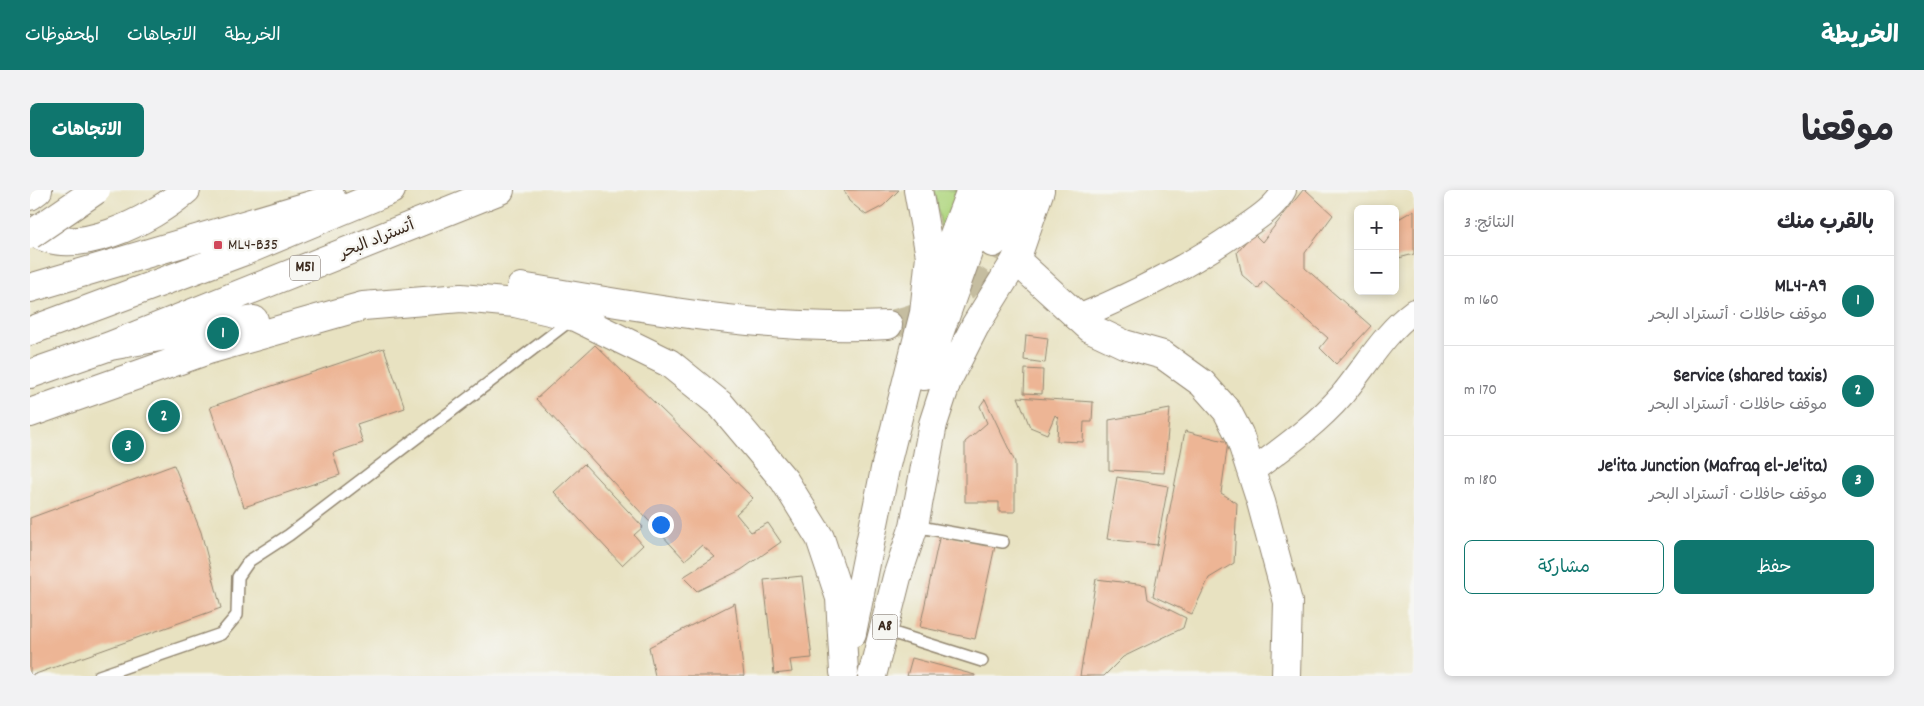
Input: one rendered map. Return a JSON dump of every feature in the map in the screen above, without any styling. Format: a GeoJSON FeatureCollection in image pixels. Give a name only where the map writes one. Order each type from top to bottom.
{"type":"FeatureCollection","features":[{"type":"Feature","properties":{"kind":"main road"},"geometry":{"type":"LineString","coordinates":[[30,196],[38,190]]}},
{"type":"Feature","properties":{"kind":"main road"},"geometry":{"type":"LineString","coordinates":[[30,235],[96,190]]}},
{"type":"Feature","properties":{"kind":"main road"},"geometry":{"type":"LineString","coordinates":[[30,229],[42,237],[71,242],[82,241],[138,222],[161,210],[186,190]]}},
{"type":"Feature","properties":{"kind":"main road","name":"أتستراد البحر"},"geometry":{"type":"LineString","coordinates":[[30,374],[110,346],[500,190]]}},
{"type":"Feature","properties":{"kind":"main road"},"geometry":{"type":"LineString","coordinates":[[918,190],[930,256],[924,313]]}},
{"type":"Feature","properties":{"kind":"main road"},"geometry":{"type":"LineString","coordinates":[[844,674],[885,469],[924,313],[971,190]]}},
{"type":"Feature","properties":{"kind":"main road"},"geometry":{"type":"LineString","coordinates":[[897,577],[894,549],[896,522],[923,381],[990,190]]}},
{"type":"Feature","properties":{"kind":"main road"},"geometry":{"type":"LineString","coordinates":[[993,243],[1014,190]]}},
{"type":"Feature","properties":{"kind":"main road"},"geometry":{"type":"LineString","coordinates":[[897,577],[914,526],[922,472],[933,424],[947,381],[971,333],[1016,260],[1040,190]]}},
{"type":"Feature","properties":{"kind":"main road"},"geometry":{"type":"LineString","coordinates":[[30,288],[329,199],[383,194]]}},
{"type":"Feature","properties":{"kind":"main road","name":"M51"},"geometry":{"type":"LineString","coordinates":[[30,331],[245,251],[383,194]]}},
{"type":"Feature","properties":{"kind":"main road"},"geometry":{"type":"LineString","coordinates":[[1016,260],[1076,318],[1107,338],[1163,355],[1202,383],[1227,411],[1239,434],[1268,526],[1288,602],[1286,676]]}},
{"type":"Feature","properties":{"kind":"main road"},"geometry":{"type":"LineString","coordinates":[[30,413],[208,350],[363,306],[458,285],[510,285],[703,317],[852,327],[888,325]]}},
{"type":"Feature","properties":{"kind":"main road"},"geometry":{"type":"LineString","coordinates":[[110,346],[241,322],[363,306],[461,298],[515,303],[575,317],[668,363],[721,405],[784,480],[820,538],[840,598],[844,674]]}},
{"type":"Feature","properties":{"kind":"main road","name":"A8"},"geometry":{"type":"LineString","coordinates":[[872,676],[897,577]]}},
{"type":"Feature","properties":{"kind":"street"},"geometry":{"type":"LineString","coordinates":[[1076,318],[1130,295],[1192,262],[1262,214],[1276,203],[1284,190]]}},
{"type":"Feature","properties":{"kind":"street"},"geometry":{"type":"LineString","coordinates":[[1251,472],[1314,423],[1330,407],[1393,327],[1414,311]]}},
{"type":"Feature","properties":{"kind":"lane"},"geometry":{"type":"LineString","coordinates":[[99,676],[221,634],[237,615],[238,578],[249,561],[297,529],[575,317]]}},
{"type":"Feature","properties":{"kind":"lane"},"geometry":{"type":"LineString","coordinates":[[914,526],[1003,542]]}},
{"type":"Feature","properties":{"kind":"lane"},"geometry":{"type":"LineString","coordinates":[[884,630],[982,661]]}},
{"type":"Feature","properties":{"kind":"green space"},"geometry":{"type":"Polygon","coordinates":[[[934,190],[958,190],[943,237],[934,190]]]}},
{"type":"Feature","properties":{"kind":"building"},"geometry":{"type":"Polygon","coordinates":[[[844,190],[899,190],[883,206],[866,215],[849,201],[844,190]]]}},
{"type":"Feature","properties":{"kind":"building"},"geometry":{"type":"Polygon","coordinates":[[[1303,190],[1306,190],[1333,215],[1305,253],[1305,268],[1371,326],[1336,364],[1320,348],[1328,338],[1263,281],[1258,289],[1242,275],[1237,252],[1253,233],[1262,242],[1303,190]]]}},
{"type":"Feature","properties":{"kind":"building"},"geometry":{"type":"Polygon","coordinates":[[[1414,210],[1414,254],[1399,258],[1399,250],[1399,219],[1414,210]]]}},
{"type":"Feature","properties":{"kind":"building"},"geometry":{"type":"Polygon","coordinates":[[[1026,335],[1048,338],[1045,363],[1024,360],[1026,335]]]}},
{"type":"Feature","properties":{"kind":"building"},"geometry":{"type":"Polygon","coordinates":[[[595,345],[753,498],[736,514],[751,532],[768,523],[781,542],[741,570],[697,591],[683,577],[715,557],[702,545],[685,560],[536,399],[595,345]]]}},
{"type":"Feature","properties":{"kind":"building"},"geometry":{"type":"Polygon","coordinates":[[[384,348],[405,408],[357,424],[363,443],[333,453],[340,475],[244,507],[210,407],[384,348]]]}},
{"type":"Feature","properties":{"kind":"building"},"geometry":{"type":"Polygon","coordinates":[[[1025,369],[1043,370],[1042,394],[1024,393],[1025,369]]]}},
{"type":"Feature","properties":{"kind":"building"},"geometry":{"type":"Polygon","coordinates":[[[1018,397],[1093,402],[1092,422],[1084,422],[1083,442],[1057,441],[1058,418],[1055,415],[1047,434],[1030,427],[1018,397]]]}},
{"type":"Feature","properties":{"kind":"building"},"geometry":{"type":"Polygon","coordinates":[[[985,399],[1015,462],[1015,512],[999,512],[999,502],[965,502],[965,442],[987,423],[980,406],[985,399]]]}},
{"type":"Feature","properties":{"kind":"building"},"geometry":{"type":"Polygon","coordinates":[[[1170,409],[1164,473],[1109,470],[1109,420],[1170,409]]]}},
{"type":"Feature","properties":{"kind":"building"},"geometry":{"type":"Polygon","coordinates":[[[1185,431],[1228,442],[1221,493],[1237,503],[1234,563],[1209,578],[1192,614],[1153,596],[1185,431]]]}},
{"type":"Feature","properties":{"kind":"building"},"geometry":{"type":"Polygon","coordinates":[[[584,464],[643,527],[634,535],[643,545],[622,565],[554,492],[584,464]]]}},
{"type":"Feature","properties":{"kind":"building"},"geometry":{"type":"Polygon","coordinates":[[[174,465],[201,532],[221,608],[30,676],[30,518],[174,465]]]}},
{"type":"Feature","properties":{"kind":"building"},"geometry":{"type":"Polygon","coordinates":[[[1117,477],[1168,486],[1157,545],[1107,539],[1117,477]]]}},
{"type":"Feature","properties":{"kind":"building"},"geometry":{"type":"Polygon","coordinates":[[[940,534],[995,546],[975,639],[920,627],[940,534]]]}},
{"type":"Feature","properties":{"kind":"building"},"geometry":{"type":"Polygon","coordinates":[[[802,576],[812,658],[790,660],[792,672],[774,674],[764,580],[802,576]]]}},
{"type":"Feature","properties":{"kind":"building"},"geometry":{"type":"Polygon","coordinates":[[[1096,579],[1146,585],[1148,599],[1186,618],[1183,628],[1123,657],[1104,676],[1080,676],[1096,579]]]}},
{"type":"Feature","properties":{"kind":"building"},"geometry":{"type":"Polygon","coordinates":[[[735,603],[744,676],[655,676],[649,647],[735,603]]]}},
{"type":"Feature","properties":{"kind":"building"},"geometry":{"type":"Polygon","coordinates":[[[912,658],[975,675],[975,676],[907,676],[912,658]]]}},
{"type":"Feature","properties":{"kind":"tunnel"},"geometry":{"type":"LineString","coordinates":[[888,325],[925,313],[952,298],[973,276],[993,243]]}},
{"type":"Feature","properties":{"kind":"place","name":"ML4-B35"},"geometry":{"type":"Point","coordinates":[218,245]}},
{"type":"Feature","properties":{"kind":"place","name":"ML4-A9"},"geometry":{"type":"Point","coordinates":[223,333]}},
{"type":"Feature","properties":{"kind":"place","name":"Service (shared taxis)"},"geometry":{"type":"Point","coordinates":[164,416]}},
{"type":"Feature","properties":{"kind":"place","name":"Je'ita Junction (Mafraq el-Je'ita)"},"geometry":{"type":"Point","coordinates":[128,446]}}]}
